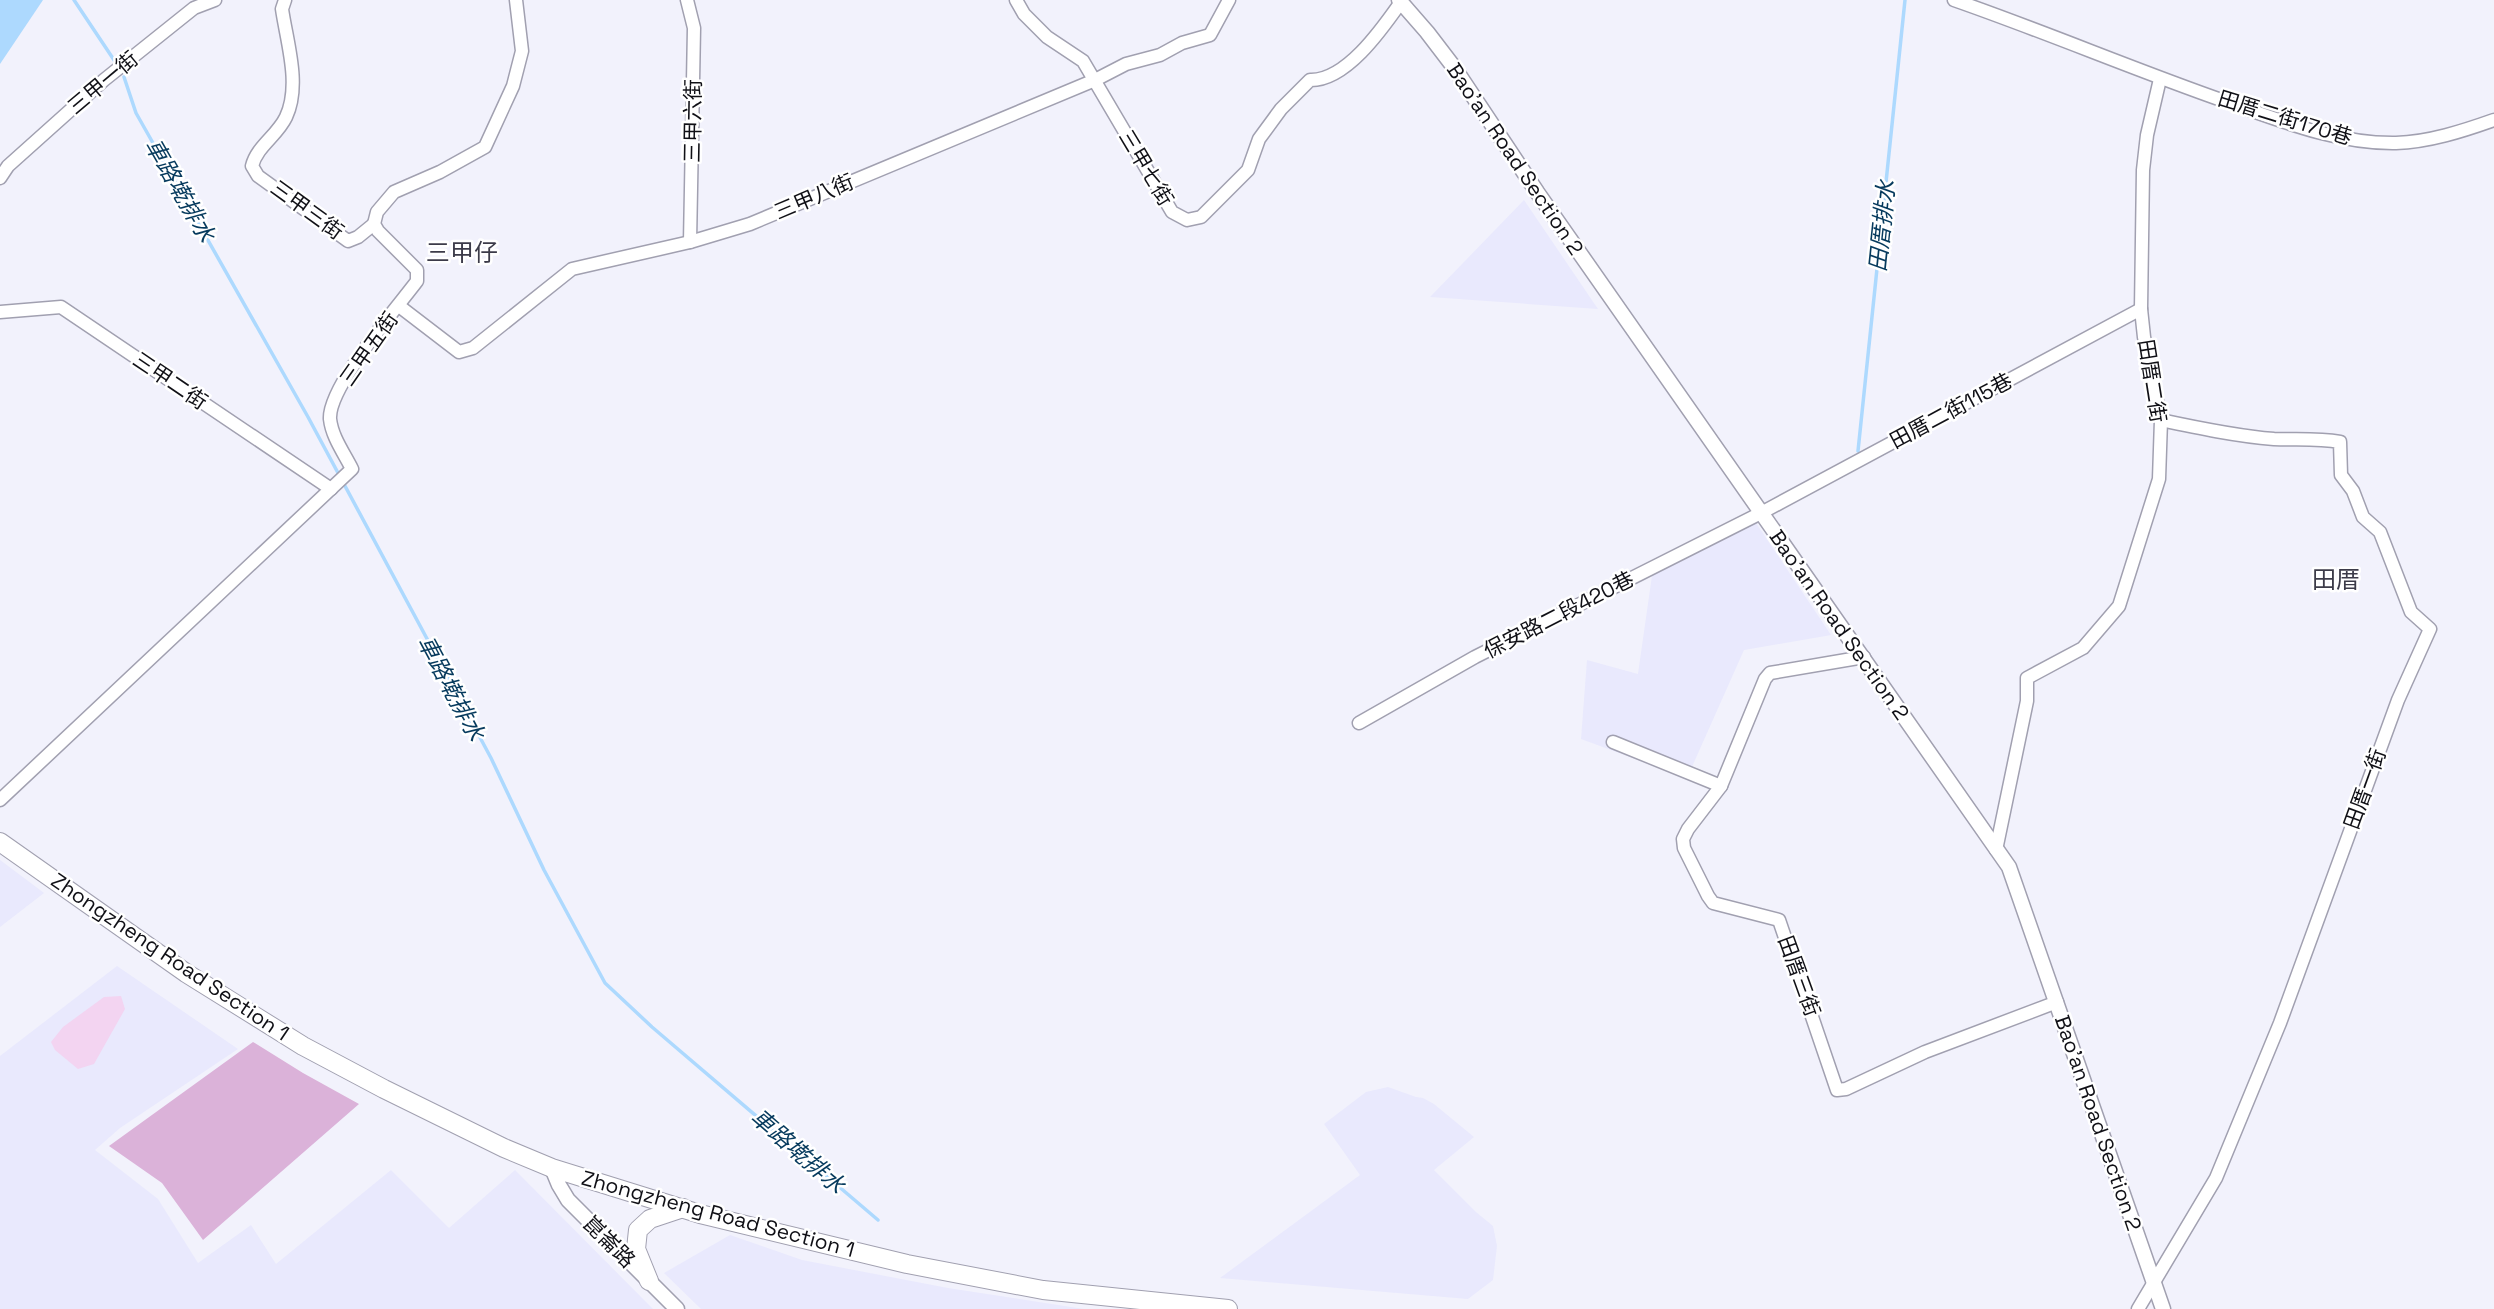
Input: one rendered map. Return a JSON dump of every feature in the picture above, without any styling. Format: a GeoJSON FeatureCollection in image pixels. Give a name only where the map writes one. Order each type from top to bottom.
{"type":"FeatureCollection","features":[{"type":"Feature","properties":{"kind":"main road","name":"Zhongzheng Road Section 1"},"geometry":{"type":"LineString","coordinates":[[0,842],[186,973],[303,1046],[504,1148],[552,1168],[684,1208],[907,1264],[1043,1290],[1228,1309]]}},
{"type":"Feature","properties":{"kind":"main road"},"geometry":{"type":"LineString","coordinates":[[649,1281],[636,1249],[638,1230],[650,1219],[684,1208]]}},
{"type":"Feature","properties":{"kind":"street","name":"三甲一街"},"geometry":{"type":"LineString","coordinates":[[0,178],[8,166],[104,80],[194,8],[215,0]]}},
{"type":"Feature","properties":{"kind":"street","name":"三甲三街"},"geometry":{"type":"LineString","coordinates":[[285,0],[282,9],[293,89],[286,117],[255,155],[252,166],[258,176],[348,241],[358,237],[374,224]]}},
{"type":"Feature","properties":{"kind":"street"},"geometry":{"type":"LineString","coordinates":[[374,224],[377,212],[394,192],[440,172],[485,147],[513,86],[522,51],[516,0]]}},
{"type":"Feature","properties":{"kind":"street","name":"三甲六街"},"geometry":{"type":"LineString","coordinates":[[687,0],[694,27],[690,242]]}},
{"type":"Feature","properties":{"kind":"street","name":"三甲七街"},"geometry":{"type":"LineString","coordinates":[[1016,0],[1024,14],[1047,37],[1083,61],[1172,212],[1187,220],[1201,217],[1248,170],[1259,139],[1281,109],[1310,80],[1318,81],[1352,63],[1385,26],[1400,1]]}},
{"type":"Feature","properties":{"kind":"street","name":"三甲八街"},"geometry":{"type":"LineString","coordinates":[[399,306],[459,352],[474,348],[572,269],[690,242],[750,224],[1095,80],[1126,64],[1160,55],[1182,43],[1210,35],[1229,0]]}},
{"type":"Feature","properties":{"kind":"street"},"geometry":{"type":"LineString","coordinates":[[1954,0],[2161,79]]}},
{"type":"Feature","properties":{"kind":"street","name":"Bao’an Road Section 2"},"geometry":{"type":"LineString","coordinates":[[1400,1],[1453,66],[1537,192],[2009,867],[2163,1309]]}},
{"type":"Feature","properties":{"kind":"street","name":"田厝二街170巷"},"geometry":{"type":"LineString","coordinates":[[2161,79],[2272,118],[2340,138],[2369,142],[2399,143],[2458,133],[2494,120]]}},
{"type":"Feature","properties":{"kind":"street","name":"田厝二街"},"geometry":{"type":"LineString","coordinates":[[1996,850],[2027,701],[2027,678],[2083,648],[2119,606],[2159,479],[2161,419],[2141,309],[2143,170],[2147,135],[2161,79]]}},
{"type":"Feature","properties":{"kind":"street","name":"三甲五街"},"geometry":{"type":"LineString","coordinates":[[0,800],[352,469],[332,432],[330,415],[344,380],[417,281],[417,270],[374,224]]}},
{"type":"Feature","properties":{"kind":"street","name":"三甲二街"},"geometry":{"type":"LineString","coordinates":[[0,312],[61,307],[331,489]]}},
{"type":"Feature","properties":{"kind":"street","name":"田厝二街115巷"},"geometry":{"type":"LineString","coordinates":[[1761,513],[2141,309]]}},
{"type":"Feature","properties":{"kind":"street","name":"田厝一街"},"geometry":{"type":"LineString","coordinates":[[2138,1309],[2216,1178],[2280,1023],[2398,700],[2430,629],[2411,612],[2380,532],[2363,517],[2353,491],[2341,475],[2340,442],[2319,438],[2275,439],[2217,432],[2161,419]]}},
{"type":"Feature","properties":{"kind":"street","name":"保安路二段420巷"},"geometry":{"type":"LineString","coordinates":[[1359,723],[1475,657],[1761,513]]}},
{"type":"Feature","properties":{"kind":"street","name":"田厝三街"},"geometry":{"type":"LineString","coordinates":[[1864,657],[1770,673],[1765,679],[1721,786],[1683,839],[1684,848],[1713,903],[1779,920],[1837,1090],[1846,1089],[1925,1052],[2057,1002]]}},
{"type":"Feature","properties":{"kind":"street"},"geometry":{"type":"LineString","coordinates":[[1612,742],[1721,786]]}},
{"type":"Feature","properties":{"kind":"street","name":"崑崙路"},"geometry":{"type":"LineString","coordinates":[[552,1168],[568,1200],[677,1309]]}},
{"type":"Feature","properties":{"kind":"shaded area"},"geometry":{"type":"Polygon","coordinates":[[[1524,200],[1598,309],[1430,297],[1464,262],[1524,200]]]}},
{"type":"Feature","properties":{"kind":"shaded area"},"geometry":{"type":"Polygon","coordinates":[[[1752,517],[1831,635],[1744,650],[1687,778],[1581,739],[1587,660],[1638,674],[1654,562],[1752,517]]]}},
{"type":"Feature","properties":{"kind":"shaded area"},"geometry":{"type":"Polygon","coordinates":[[[0,860],[44,893],[0,927],[0,860]]]}},
{"type":"Feature","properties":{"kind":"shaded area"},"geometry":{"type":"Polygon","coordinates":[[[117,966],[238,1049],[120,1128],[95,1150],[158,1199],[198,1263],[251,1225],[276,1264],[391,1170],[449,1228],[515,1170],[653,1309],[0,1309],[0,1056],[117,966]]]}},
{"type":"Feature","properties":{"kind":"shaded area"},"geometry":{"type":"Polygon","coordinates":[[[121,996],[125,1009],[94,1064],[78,1069],[55,1050],[51,1042],[63,1027],[104,997],[121,996]]]}},
{"type":"Feature","properties":{"kind":"shaded area"},"geometry":{"type":"Polygon","coordinates":[[[253,1042],[359,1104],[203,1240],[162,1183],[109,1146],[253,1042]]]}},
{"type":"Feature","properties":{"kind":"shaded area"},"geometry":{"type":"Polygon","coordinates":[[[1388,1087],[1434,1104],[1474,1137],[1434,1170],[1493,1226],[1497,1246],[1493,1280],[1468,1299],[1220,1278],[1360,1175],[1324,1124],[1366,1092],[1388,1087]]]}},
{"type":"Feature","properties":{"kind":"shaded area"},"geometry":{"type":"Polygon","coordinates":[[[730,1235],[802,1260],[948,1288],[1084,1309],[701,1309],[664,1273],[730,1235]]]}},
{"type":"Feature","properties":{"kind":"water"},"geometry":{"type":"Polygon","coordinates":[[[0,0],[43,0],[0,64],[0,0]]]}},
{"type":"Feature","properties":{"kind":"waterway","name":"車路墘排水"},"geometry":{"type":"LineString","coordinates":[[74,0],[116,63]]}},
{"type":"Feature","properties":{"kind":"waterway","name":"田厝排水"},"geometry":{"type":"LineString","coordinates":[[1858,451],[1905,0]]}},
{"type":"Feature","properties":{"kind":"waterway","name":"車路墘排水"},"geometry":{"type":"LineString","coordinates":[[124,77],[136,113],[308,417],[491,758],[544,870],[605,983],[652,1027],[878,1220]]}},
{"type":"Feature","properties":{"kind":"district","name":"三甲仔"},"geometry":{"type":"Point","coordinates":[462,253]}},
{"type":"Feature","properties":{"kind":"district","name":"田厝"},"geometry":{"type":"Point","coordinates":[2336,580]}}]}
